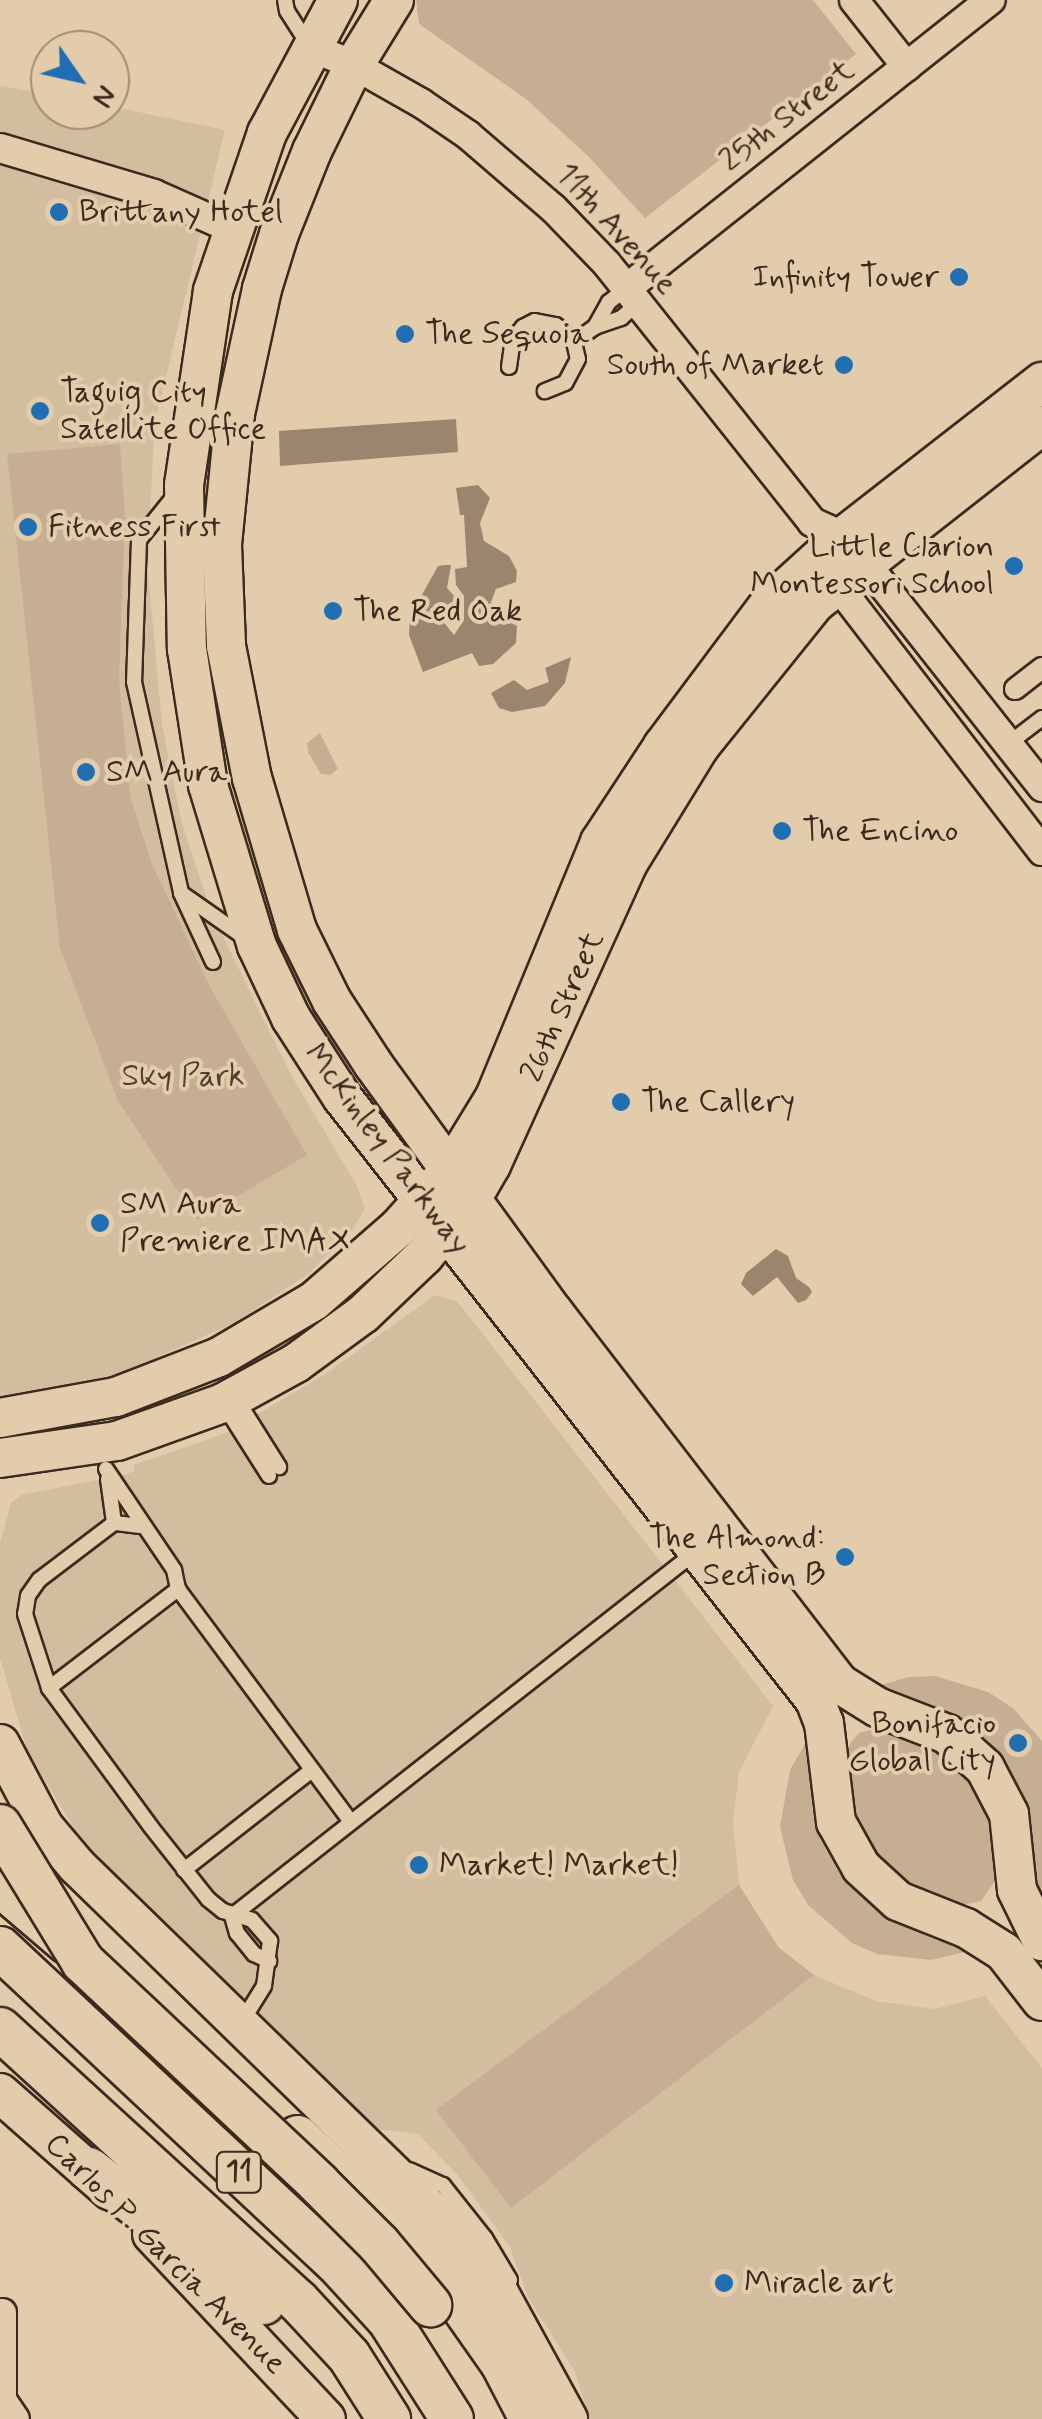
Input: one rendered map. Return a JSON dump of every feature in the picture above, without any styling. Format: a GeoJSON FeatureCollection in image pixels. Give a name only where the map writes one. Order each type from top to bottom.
{"type":"FeatureCollection","features":[{"type":"Feature","properties":{"kind":"main road","name":"McKinley Parkway"},"geometry":{"type":"LineString","coordinates":[[338,0],[266,133],[213,290],[184,485],[187,648],[208,785],[256,946],[291,1018],[342,1098],[434,1216],[709,1541],[840,1684],[867,1702],[946,1734],[985,1768],[1009,1814],[1022,1906],[1042,1941]]}},
{"type":"Feature","properties":{"kind":"main road","name":"McKinley Parkway"},"geometry":{"type":"LineString","coordinates":[[394,0],[354,65],[312,150],[258,307],[235,414],[222,545],[226,646],[252,778],[297,930],[332,1001],[554,1313],[815,1700],[824,1724],[836,1822],[861,1867],[898,1901],[966,1928],[1004,1952],[1042,2001]]}},
{"type":"Feature","properties":{"kind":"main road","name":"26th Street"},"geometry":{"type":"LineString","coordinates":[[7,1460],[102,1457],[229,1400],[296,1363],[364,1314],[434,1216],[462,1184],[600,842],[663,746],[770,603],[1042,382]]}},
{"type":"Feature","properties":{"kind":"main road","name":"26th Street"},"geometry":{"type":"LineString","coordinates":[[836,553],[1042,425]]}},
{"type":"Feature","properties":{"kind":"main road","name":"26th Street"},"geometry":{"type":"LineString","coordinates":[[0,1418],[116,1397],[218,1357],[314,1301],[357,1266],[434,1216]]}},
{"type":"Feature","properties":{"kind":"main road"},"geometry":{"type":"LineString","coordinates":[[827,1773],[844,1736],[859,1723],[898,1714]]}},
{"type":"Feature","properties":{"kind":"main road"},"geometry":{"type":"LineString","coordinates":[[0,1744],[44,1827],[238,2027],[380,2158],[450,2230],[499,2293],[572,2411]]}},
{"type":"Feature","properties":{"kind":"main road"},"geometry":{"type":"LineString","coordinates":[[0,1826],[83,1962],[380,2244],[430,2306],[500,2419]]}},
{"type":"Feature","properties":{"kind":"main road"},"geometry":{"type":"LineString","coordinates":[[945,1922],[982,1910],[1008,1883],[1016,1865]]}},
{"type":"Feature","properties":{"kind":"main road"},"geometry":{"type":"LineString","coordinates":[[45,1874],[134,1956],[238,2027]]}},
{"type":"Feature","properties":{"kind":"main road"},"geometry":{"type":"LineString","coordinates":[[0,1885],[166,2021],[399,2229],[470,2315],[531,2419]]}},
{"type":"Feature","properties":{"kind":"main road","name":"11"},"geometry":{"type":"LineString","coordinates":[[0,1948],[337,2264],[389,2320],[452,2419]]}},
{"type":"Feature","properties":{"kind":"main road","name":"Carlos P. Garcia Avenue"},"geometry":{"type":"LineString","coordinates":[[0,2030],[298,2300],[349,2356],[389,2419]]}},
{"type":"Feature","properties":{"kind":"main road","name":"Carlos P. Garcia Avenue"},"geometry":{"type":"LineString","coordinates":[[0,2093],[90,2169],[269,2353],[326,2419]]}},
{"type":"Feature","properties":{"kind":"main road"},"geometry":{"type":"LineString","coordinates":[[90,2169],[198,2248],[281,2318],[370,2419]]}},
{"type":"Feature","properties":{"kind":"street"},"geometry":{"type":"LineString","coordinates":[[854,0],[906,67]]}},
{"type":"Feature","properties":{"kind":"street","name":"25th Street"},"geometry":{"type":"LineString","coordinates":[[632,296],[992,0]]}},
{"type":"Feature","properties":{"kind":"street","name":"11th Avenue"},"geometry":{"type":"LineString","coordinates":[[310,47],[354,65],[468,135],[518,175],[632,296],[836,553],[1042,787]]}},
{"type":"Feature","properties":{"kind":"street"},"geometry":{"type":"LineString","coordinates":[[0,148],[154,194],[233,229]]}},
{"type":"Feature","properties":{"kind":"street","name":"11th Avenue"},"geometry":{"type":"LineString","coordinates":[[836,553],[1042,851]]}},
{"type":"Feature","properties":{"kind":"street"},"geometry":{"type":"LineString","coordinates":[[1018,687],[1042,668]]}},
{"type":"Feature","properties":{"kind":"street"},"geometry":{"type":"LineString","coordinates":[[2,2313],[2,2400],[15,2419]]}},
{"type":"Feature","properties":{"kind":"lane"},"geometry":{"type":"LineString","coordinates":[[284,0],[286,11],[310,47]]}},
{"type":"Feature","properties":{"kind":"lane"},"geometry":{"type":"LineString","coordinates":[[574,342],[595,327],[609,302],[632,296]]}},
{"type":"Feature","properties":{"kind":"lane"},"geometry":{"type":"LineString","coordinates":[[509,367],[513,339],[535,321],[556,325],[574,342],[578,359],[572,375],[544,392]]}},
{"type":"Feature","properties":{"kind":"lane"},"geometry":{"type":"LineString","coordinates":[[184,485],[139,540],[134,663],[156,798],[180,892],[214,962]]}},
{"type":"Feature","properties":{"kind":"lane"},"geometry":{"type":"LineString","coordinates":[[1008,744],[1042,718]]}},
{"type":"Feature","properties":{"kind":"lane"},"geometry":{"type":"LineString","coordinates":[[180,892],[256,946]]}},
{"type":"Feature","properties":{"kind":"lane"},"geometry":{"type":"LineString","coordinates":[[229,1400],[274,1472]]}},
{"type":"Feature","properties":{"kind":"lane"},"geometry":{"type":"LineString","coordinates":[[102,1457],[140,1526],[174,1570],[178,1588],[351,1822]]}},
{"type":"Feature","properties":{"kind":"lane"},"geometry":{"type":"LineString","coordinates":[[102,1457],[114,1523]]}},
{"type":"Feature","properties":{"kind":"lane"},"geometry":{"type":"LineString","coordinates":[[140,1526],[114,1523],[39,1580],[28,1596],[25,1614],[50,1688],[184,1870],[208,1899],[232,1916],[237,1933],[254,1954],[268,1961],[264,1986],[238,2027]]}},
{"type":"Feature","properties":{"kind":"lane"},"geometry":{"type":"LineString","coordinates":[[232,1916],[709,1541]]}},
{"type":"Feature","properties":{"kind":"lane"},"geometry":{"type":"LineString","coordinates":[[50,1688],[178,1588]]}},
{"type":"Feature","properties":{"kind":"lane"},"geometry":{"type":"LineString","coordinates":[[184,1870],[312,1770]]}},
{"type":"Feature","properties":{"kind":"lane"},"geometry":{"type":"LineString","coordinates":[[380,2158],[444,2185],[486,2238],[558,2364]]}},
{"type":"Feature","properties":{"kind":"shaded area","name":"SM Aura"},"geometry":{"type":"Polygon","coordinates":[[[0,86],[30,91],[30,130],[130,130],[130,110],[225,130],[154,427],[148,573],[162,724],[181,820],[211,912],[290,1073],[357,1186],[365,1209],[352,1230],[308,1274],[234,1323],[126,1371],[74,1388],[0,1396],[0,86]]]}},
{"type":"Feature","properties":{"kind":"shaded area"},"geometry":{"type":"Polygon","coordinates":[[[456,419],[458,452],[280,466],[279,431],[456,419]]]}},
{"type":"Feature","properties":{"kind":"shaded area"},"geometry":{"type":"Polygon","coordinates":[[[478,485],[490,498],[480,523],[484,541],[509,556],[517,571],[516,582],[496,589],[491,602],[496,615],[517,626],[516,643],[493,664],[479,666],[472,653],[423,672],[409,635],[410,616],[438,566],[451,565],[447,588],[455,597],[442,620],[454,635],[464,620],[464,596],[456,585],[455,569],[467,567],[464,515],[460,515],[456,488],[478,485]]]}},
{"type":"Feature","properties":{"kind":"shaded area"},"geometry":{"type":"Polygon","coordinates":[[[571,657],[565,683],[545,706],[512,712],[499,708],[491,693],[514,680],[527,690],[549,682],[545,668],[571,657]]]}},
{"type":"Feature","properties":{"kind":"shaded area"},"geometry":{"type":"Polygon","coordinates":[[[776,1249],[788,1256],[796,1278],[812,1292],[806,1300],[798,1303],[777,1277],[753,1296],[741,1284],[746,1273],[776,1249]]]}},
{"type":"Feature","properties":{"kind":"shaded area","name":"Market! Market!"},"geometry":{"type":"Polygon","coordinates":[[[435,1295],[457,1301],[773,1706],[739,1772],[733,1823],[739,1884],[756,1918],[779,1948],[814,1975],[876,2001],[935,2009],[985,1996],[1042,2068],[1042,2419],[590,2419],[575,2372],[528,2297],[510,2247],[457,2174],[418,2134],[375,2129],[262,2029],[86,1847],[28,1753],[0,1658],[0,1543],[11,1503],[21,1495],[127,1474],[134,1471],[134,1465],[223,1434],[324,1375],[435,1295]]]}},
{"type":"Feature","properties":{"kind":"green space"},"geometry":{"type":"Polygon","coordinates":[[[416,0],[813,0],[856,54],[645,218],[588,156],[526,99],[419,24],[416,0]]]}},
{"type":"Feature","properties":{"kind":"green space","name":"Sky Park"},"geometry":{"type":"Polygon","coordinates":[[[120,444],[125,517],[119,679],[130,796],[152,864],[210,987],[307,1155],[197,1220],[118,1101],[60,948],[7,454],[120,444]]]}},
{"type":"Feature","properties":{"kind":"green space"},"geometry":{"type":"Polygon","coordinates":[[[320,733],[338,769],[330,775],[321,774],[308,752],[307,743],[320,733]]]}},
{"type":"Feature","properties":{"kind":"green space"},"geometry":{"type":"Polygon","coordinates":[[[935,1676],[988,1692],[1013,1708],[1042,1741],[1042,1889],[1029,1907],[1035,1881],[1032,1825],[1022,1794],[1002,1762],[955,1718],[870,1688],[909,1677],[935,1676]]]}},
{"type":"Feature","properties":{"kind":"green space"},"geometry":{"type":"Polygon","coordinates":[[[816,1725],[810,1753],[812,1808],[820,1839],[839,1873],[886,1918],[938,1941],[982,1948],[931,1960],[877,1954],[852,1943],[808,1905],[793,1880],[780,1827],[790,1770],[816,1725]]]}},
{"type":"Feature","properties":{"kind":"green space"},"geometry":{"type":"Polygon","coordinates":[[[890,1727],[952,1754],[993,1810],[1000,1874],[981,1901],[962,1905],[913,1891],[874,1856],[846,1804],[845,1757],[851,1742],[860,1732],[890,1727]]]}},
{"type":"Feature","properties":{"kind":"green space"},"geometry":{"type":"Polygon","coordinates":[[[739,1885],[779,1948],[814,1975],[511,2208],[436,2110],[739,1885]]]}},
{"type":"Feature","properties":{"kind":"place","name":"Brittany Hotel"},"geometry":{"type":"Point","coordinates":[59,212]}},
{"type":"Feature","properties":{"kind":"place","name":"Infinity Tower"},"geometry":{"type":"Point","coordinates":[959,277]}},
{"type":"Feature","properties":{"kind":"place","name":"The Sequoia"},"geometry":{"type":"Point","coordinates":[405,334]}},
{"type":"Feature","properties":{"kind":"place","name":"South of Market"},"geometry":{"type":"Point","coordinates":[844,365]}},
{"type":"Feature","properties":{"kind":"place","name":"Taguig City Satellite Office"},"geometry":{"type":"Point","coordinates":[40,411]}},
{"type":"Feature","properties":{"kind":"place","name":"Fitness First"},"geometry":{"type":"Point","coordinates":[28,527]}},
{"type":"Feature","properties":{"kind":"place","name":"Little Clarion Montessori School"},"geometry":{"type":"Point","coordinates":[1014,566]}},
{"type":"Feature","properties":{"kind":"place","name":"The Red Oak"},"geometry":{"type":"Point","coordinates":[333,611]}},
{"type":"Feature","properties":{"kind":"place","name":"SM Aura"},"geometry":{"type":"Point","coordinates":[86,772]}},
{"type":"Feature","properties":{"kind":"place","name":"The Encino"},"geometry":{"type":"Point","coordinates":[782,831]}},
{"type":"Feature","properties":{"kind":"place","name":"The Callery"},"geometry":{"type":"Point","coordinates":[621,1102]}},
{"type":"Feature","properties":{"kind":"place","name":"SM Aura Premiere IMAX"},"geometry":{"type":"Point","coordinates":[100,1223]}},
{"type":"Feature","properties":{"kind":"place","name":"The Almond: Section B"},"geometry":{"type":"Point","coordinates":[845,1557]}},
{"type":"Feature","properties":{"kind":"place","name":"Bonifacio Global City"},"geometry":{"type":"Point","coordinates":[1018,1743]}},
{"type":"Feature","properties":{"kind":"place","name":"Market! Market!"},"geometry":{"type":"Point","coordinates":[419,1865]}},
{"type":"Feature","properties":{"kind":"place","name":"Miracle art"},"geometry":{"type":"Point","coordinates":[724,2283]}}]}
